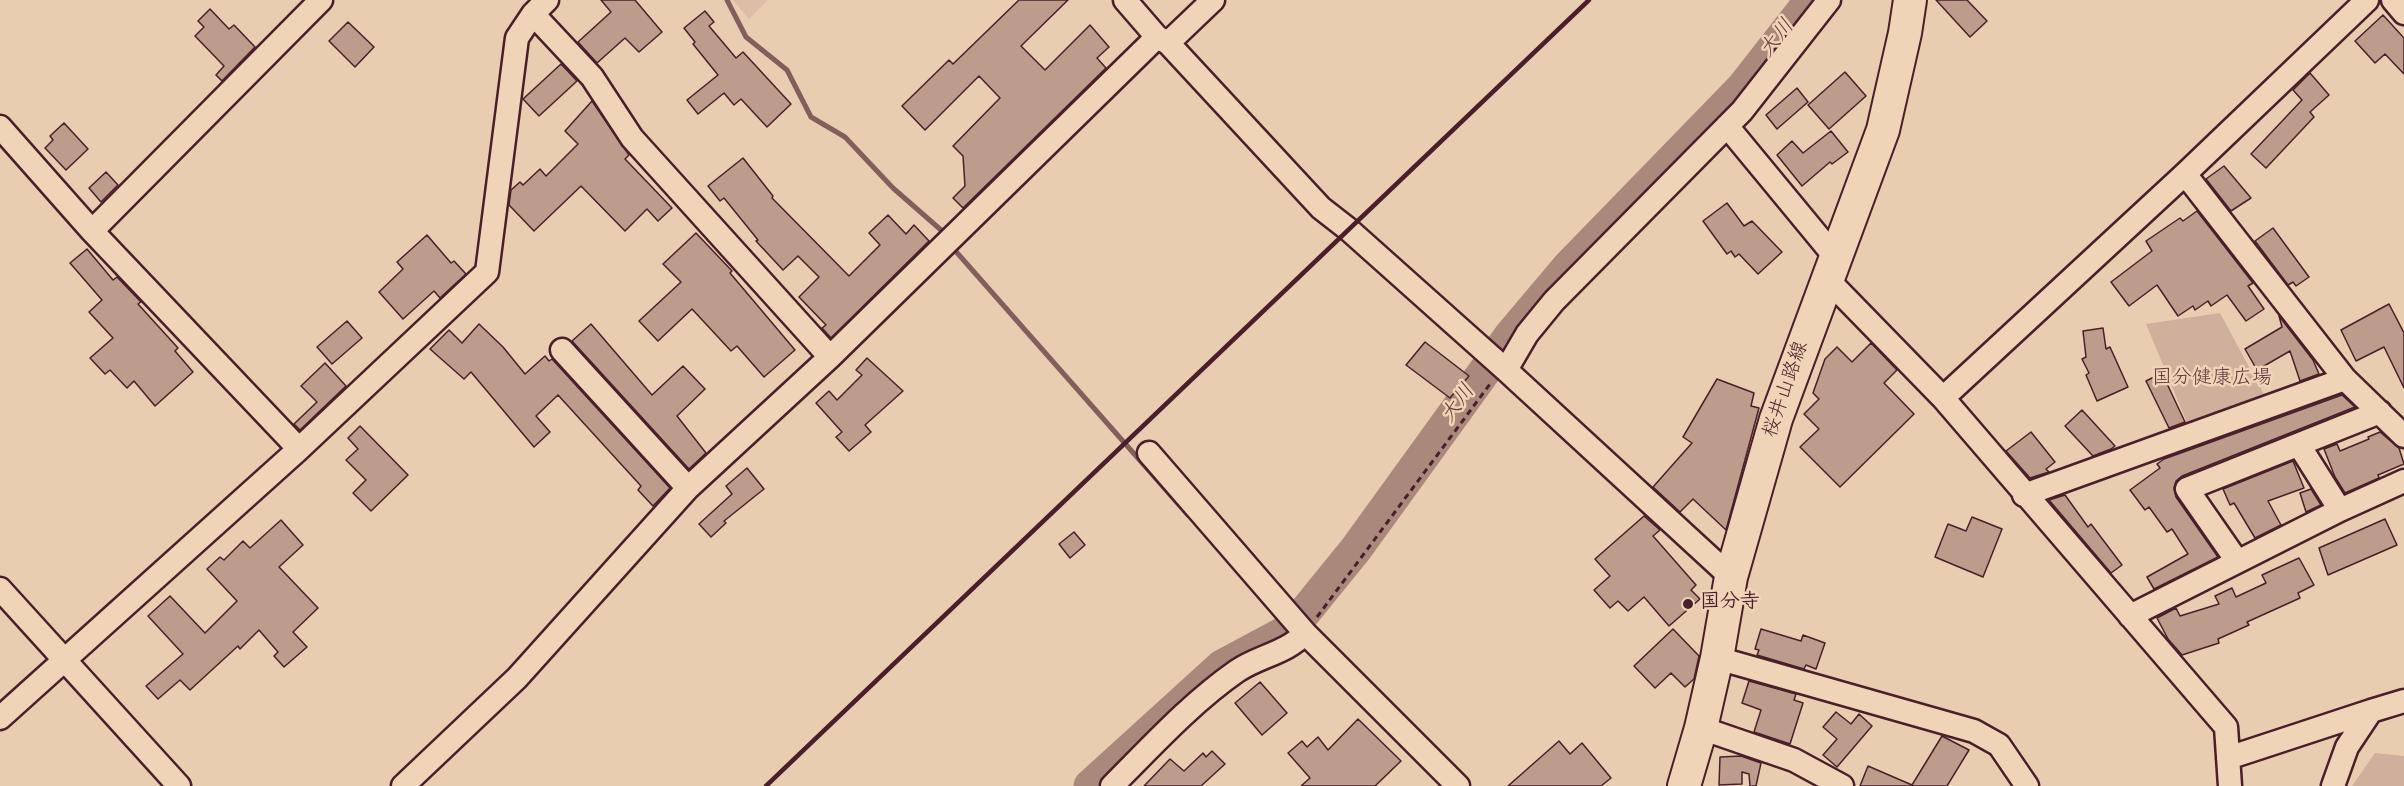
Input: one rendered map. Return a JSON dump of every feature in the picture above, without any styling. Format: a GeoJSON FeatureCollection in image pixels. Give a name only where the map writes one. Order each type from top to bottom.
{"type":"FeatureCollection","features":[{"type":"Feature","properties":{"kind":"main road","name":"桜井山路線"},"geometry":{"type":"LineString","coordinates":[[1684,786],[1701,728],[1717,658],[1731,577],[1776,419],[1883,130],[1905,33],[1910,0]]}},
{"type":"Feature","properties":{"kind":"street"},"geometry":{"type":"LineString","coordinates":[[92,231],[321,0]]}},
{"type":"Feature","properties":{"kind":"street"},"geometry":{"type":"LineString","coordinates":[[1125,0],[1321,208],[1348,229],[1506,370],[1731,577]]}},
{"type":"Feature","properties":{"kind":"street"},"geometry":{"type":"LineString","coordinates":[[403,786],[517,678],[688,488],[830,357],[1163,40],[1213,0]]}},
{"type":"Feature","properties":{"kind":"street"},"geometry":{"type":"LineString","coordinates":[[1506,370],[1527,334],[1554,302],[1743,111],[1829,0]]}},
{"type":"Feature","properties":{"kind":"street"},"geometry":{"type":"LineString","coordinates":[[1942,398],[2185,174],[2367,0]]}},
{"type":"Feature","properties":{"kind":"street"},"geometry":{"type":"LineString","coordinates":[[2393,0],[2404,13]]}},
{"type":"Feature","properties":{"kind":"street"},"geometry":{"type":"LineString","coordinates":[[0,718],[299,448],[487,272],[517,38],[540,7],[592,77],[632,138],[830,357]]}},
{"type":"Feature","properties":{"kind":"street"},"geometry":{"type":"LineString","coordinates":[[1727,126],[1832,269],[2024,495],[2226,727],[2230,786]]}},
{"type":"Feature","properties":{"kind":"street"},"geometry":{"type":"LineString","coordinates":[[0,127],[92,231],[299,448]]}},
{"type":"Feature","properties":{"kind":"street"},"geometry":{"type":"LineString","coordinates":[[2185,174],[2344,379],[2404,436]]}},
{"type":"Feature","properties":{"kind":"street"},"geometry":{"type":"LineString","coordinates":[[562,350],[688,488]]}},
{"type":"Feature","properties":{"kind":"street"},"geometry":{"type":"LineString","coordinates":[[2024,495],[2344,379]]}},
{"type":"Feature","properties":{"kind":"street"},"geometry":{"type":"LineString","coordinates":[[2238,561],[2187,489],[2380,412]]}},
{"type":"Feature","properties":{"kind":"street"},"geometry":{"type":"LineString","coordinates":[[2299,445],[2340,510]]}},
{"type":"Feature","properties":{"kind":"street"},"geometry":{"type":"LineString","coordinates":[[1149,453],[1305,633],[1458,786]]}},
{"type":"Feature","properties":{"kind":"street"},"geometry":{"type":"LineString","coordinates":[[2130,616],[2340,510],[2400,491]]}},
{"type":"Feature","properties":{"kind":"street"},"geometry":{"type":"LineString","coordinates":[[0,589],[179,786]]}},
{"type":"Feature","properties":{"kind":"street"},"geometry":{"type":"LineString","coordinates":[[1112,786],[1200,699],[1240,669],[1296,643],[1305,633]]}},
{"type":"Feature","properties":{"kind":"street"},"geometry":{"type":"LineString","coordinates":[[1717,658],[1974,731],[1999,745],[2027,786]]}},
{"type":"Feature","properties":{"kind":"street"},"geometry":{"type":"LineString","coordinates":[[2228,758],[2404,701]]}},
{"type":"Feature","properties":{"kind":"street"},"geometry":{"type":"LineString","coordinates":[[2333,786],[2347,747],[2371,711]]}},
{"type":"Feature","properties":{"kind":"street"},"geometry":{"type":"LineString","coordinates":[[1701,728],[1794,760],[1842,786]]}},
{"type":"Feature","properties":{"kind":"path"},"geometry":{"type":"LineString","coordinates":[[1305,633],[1496,377],[1506,370]]}},
{"type":"Feature","properties":{"kind":"shaded area"},"geometry":{"type":"Polygon","coordinates":[[[733,0],[768,0],[749,19],[733,0]]]}},
{"type":"Feature","properties":{"kind":"green space","name":"国分健康広場"},"geometry":{"type":"Polygon","coordinates":[[[2220,313],[2268,402],[2190,430],[2146,324],[2220,313]]]}},
{"type":"Feature","properties":{"kind":"green space"},"geometry":{"type":"Polygon","coordinates":[[[2375,753],[2404,756],[2404,786],[2352,786],[2375,753]]]}},
{"type":"Feature","properties":{"kind":"building"},"geometry":{"type":"Polygon","coordinates":[[[601,0],[635,0],[662,32],[639,52],[625,38],[597,63],[578,42],[611,12],[601,0]]]}},
{"type":"Feature","properties":{"kind":"building"},"geometry":{"type":"Polygon","coordinates":[[[1019,0],[1068,0],[1021,46],[1045,70],[1090,25],[1109,47],[1097,58],[1106,68],[963,208],[953,198],[965,186],[963,156],[953,146],[1000,98],[979,76],[925,130],[902,106],[949,60],[953,64],[1019,0]]]}},
{"type":"Feature","properties":{"kind":"building"},"geometry":{"type":"Polygon","coordinates":[[[1936,0],[1967,0],[1987,21],[1970,37],[1936,0]]]}},
{"type":"Feature","properties":{"kind":"building"},"geometry":{"type":"Polygon","coordinates":[[[210,9],[229,29],[234,25],[255,47],[222,81],[216,75],[224,66],[195,36],[204,27],[198,21],[210,9]]]}},
{"type":"Feature","properties":{"kind":"building"},"geometry":{"type":"Polygon","coordinates":[[[705,11],[714,22],[709,26],[736,58],[743,52],[791,104],[767,127],[741,99],[734,105],[724,93],[698,114],[687,100],[718,75],[693,44],[695,42],[684,28],[705,11]]]}},
{"type":"Feature","properties":{"kind":"building"},"geometry":{"type":"Polygon","coordinates":[[[2383,15],[2404,38],[2404,74],[2385,54],[2375,63],[2355,41],[2383,15]]]}},
{"type":"Feature","properties":{"kind":"building"},"geometry":{"type":"Polygon","coordinates":[[[348,22],[374,47],[355,67],[329,41],[348,22]]]}},
{"type":"Feature","properties":{"kind":"building"},"geometry":{"type":"Polygon","coordinates":[[[561,64],[577,81],[539,116],[523,99],[561,64]]]}},
{"type":"Feature","properties":{"kind":"building"},"geometry":{"type":"Polygon","coordinates":[[[1845,72],[1866,96],[1829,129],[1808,105],[1845,72]]]}},
{"type":"Feature","properties":{"kind":"building"},"geometry":{"type":"Polygon","coordinates":[[[2310,73],[2329,95],[2310,112],[2314,117],[2266,168],[2251,154],[2302,100],[2293,90],[2310,73]]]}},
{"type":"Feature","properties":{"kind":"building"},"geometry":{"type":"Polygon","coordinates":[[[1797,88],[1808,102],[1777,129],[1766,115],[1797,88]]]}},
{"type":"Feature","properties":{"kind":"building"},"geometry":{"type":"Polygon","coordinates":[[[592,101],[629,155],[625,159],[672,208],[658,221],[647,209],[625,231],[581,186],[534,231],[509,205],[511,190],[520,182],[523,185],[540,169],[546,176],[578,144],[565,131],[592,101]]]}},
{"type":"Feature","properties":{"kind":"building"},"geometry":{"type":"Polygon","coordinates":[[[64,123],[88,149],[66,170],[45,148],[53,140],[50,136],[64,123]]]}},
{"type":"Feature","properties":{"kind":"building"},"geometry":{"type":"Polygon","coordinates":[[[1831,131],[1848,152],[1832,164],[1830,162],[1802,186],[1777,155],[1792,141],[1803,153],[1831,131]]]}},
{"type":"Feature","properties":{"kind":"building"},"geometry":{"type":"Polygon","coordinates":[[[743,158],[773,196],[772,198],[849,276],[880,245],[869,233],[888,215],[906,234],[914,225],[929,241],[831,338],[822,328],[826,325],[799,297],[819,277],[798,256],[783,270],[756,241],[758,240],[724,198],[720,201],[708,186],[743,158]]]}},
{"type":"Feature","properties":{"kind":"building"},"geometry":{"type":"Polygon","coordinates":[[[2224,166],[2251,198],[2231,211],[2206,179],[2224,166]]]}},
{"type":"Feature","properties":{"kind":"building"},"geometry":{"type":"Polygon","coordinates":[[[106,172],[118,185],[101,202],[89,188],[106,172]]]}},
{"type":"Feature","properties":{"kind":"building"},"geometry":{"type":"Polygon","coordinates":[[[1727,203],[1744,226],[1752,221],[1782,252],[1758,274],[1739,254],[1735,257],[1731,251],[1727,254],[1703,221],[1727,203]]]}},
{"type":"Feature","properties":{"kind":"building"},"geometry":{"type":"Polygon","coordinates":[[[2197,211],[2253,283],[2248,286],[2264,309],[2246,321],[2227,295],[2211,306],[2208,301],[2195,310],[2193,306],[2178,316],[2157,285],[2129,306],[2111,282],[2152,251],[2146,241],[2180,218],[2183,221],[2197,211]]]}},
{"type":"Feature","properties":{"kind":"building"},"geometry":{"type":"Polygon","coordinates":[[[2273,228],[2309,277],[2296,286],[2293,282],[2288,285],[2255,241],[2273,228]]]}},
{"type":"Feature","properties":{"kind":"building"},"geometry":{"type":"Polygon","coordinates":[[[696,233],[732,271],[730,273],[795,350],[764,377],[737,346],[731,351],[692,309],[658,341],[639,321],[681,282],[663,264],[696,233]]]}},
{"type":"Feature","properties":{"kind":"building"},"geometry":{"type":"Polygon","coordinates":[[[427,235],[451,263],[454,261],[466,274],[440,298],[434,291],[403,319],[379,292],[403,269],[397,262],[427,235]]]}},
{"type":"Feature","properties":{"kind":"building"},"geometry":{"type":"Polygon","coordinates":[[[87,249],[113,280],[117,277],[141,302],[138,304],[178,348],[175,351],[193,372],[155,406],[134,381],[127,388],[110,370],[105,374],[90,358],[113,338],[89,312],[102,300],[70,263],[87,249]]]}},
{"type":"Feature","properties":{"kind":"building"},"geometry":{"type":"Polygon","coordinates":[[[2389,304],[2404,333],[2404,388],[2384,347],[2356,361],[2341,330],[2389,304]]]}},
{"type":"Feature","properties":{"kind":"building"},"geometry":{"type":"Polygon","coordinates":[[[2279,316],[2313,360],[2319,374],[2300,381],[2290,351],[2257,370],[2245,349],[2282,327],[2279,316]]]}},
{"type":"Feature","properties":{"kind":"building"},"geometry":{"type":"Polygon","coordinates":[[[347,321],[362,338],[332,364],[317,347],[347,321]]]}},
{"type":"Feature","properties":{"kind":"building"},"geometry":{"type":"Polygon","coordinates":[[[479,324],[503,347],[525,374],[545,356],[549,361],[552,359],[670,488],[653,506],[638,490],[641,486],[558,395],[536,416],[550,432],[534,447],[471,372],[464,379],[430,349],[449,330],[462,343],[479,324]]]}},
{"type":"Feature","properties":{"kind":"building"},"geometry":{"type":"Polygon","coordinates":[[[591,324],[652,395],[683,366],[705,389],[677,416],[706,453],[689,469],[572,341],[591,324]]]}},
{"type":"Feature","properties":{"kind":"building"},"geometry":{"type":"Polygon","coordinates":[[[2103,328],[2106,349],[2110,347],[2128,387],[2097,401],[2086,375],[2089,373],[2082,359],[2086,357],[2083,331],[2103,328]]]}},
{"type":"Feature","properties":{"kind":"building"},"geometry":{"type":"Polygon","coordinates":[[[1425,342],[1469,376],[1450,398],[1406,365],[1425,342]]]}},
{"type":"Feature","properties":{"kind":"building"},"geometry":{"type":"Polygon","coordinates":[[[1871,343],[1897,370],[1884,383],[1914,414],[1840,487],[1800,447],[1819,429],[1804,414],[1819,399],[1813,393],[1825,359],[1837,347],[1852,362],[1871,343]]]}},
{"type":"Feature","properties":{"kind":"building"},"geometry":{"type":"Polygon","coordinates":[[[867,358],[903,391],[865,425],[871,432],[849,451],[836,437],[842,432],[816,403],[829,391],[837,400],[862,375],[856,370],[867,358]]]}},
{"type":"Feature","properties":{"kind":"building"},"geometry":{"type":"Polygon","coordinates":[[[325,363],[346,386],[300,430],[294,424],[317,402],[301,386],[325,363]]]}},
{"type":"Feature","properties":{"kind":"building"},"geometry":{"type":"Polygon","coordinates":[[[2162,373],[2185,422],[2169,428],[2146,381],[2162,373]]]}},
{"type":"Feature","properties":{"kind":"building"},"geometry":{"type":"Polygon","coordinates":[[[1717,379],[1754,393],[1751,406],[1759,408],[1726,530],[1693,499],[1680,512],[1653,487],[1692,443],[1683,437],[1717,379]]]}},
{"type":"Feature","properties":{"kind":"building"},"geometry":{"type":"Polygon","coordinates":[[[2342,395],[2355,407],[2182,476],[2176,481],[2174,488],[2176,497],[2218,557],[2154,589],[2147,577],[2188,554],[2172,529],[2167,532],[2149,507],[2145,510],[2130,490],[2160,468],[2157,464],[2164,459],[2342,395]]]}},
{"type":"Feature","properties":{"kind":"building"},"geometry":{"type":"Polygon","coordinates":[[[2082,410],[2115,446],[2093,456],[2065,426],[2082,410]]]}},
{"type":"Feature","properties":{"kind":"building"},"geometry":{"type":"Polygon","coordinates":[[[360,426],[408,475],[371,511],[353,493],[366,480],[346,460],[358,449],[348,438],[360,426]]]}},
{"type":"Feature","properties":{"kind":"building"},"geometry":{"type":"Polygon","coordinates":[[[2031,432],[2055,462],[2046,469],[2049,472],[2030,478],[2006,451],[2031,432]]]}},
{"type":"Feature","properties":{"kind":"building"},"geometry":{"type":"Polygon","coordinates":[[[2380,432],[2399,448],[2404,464],[2345,493],[2335,477],[2324,449],[2337,444],[2340,451],[2380,432]]]}},
{"type":"Feature","properties":{"kind":"building"},"geometry":{"type":"Polygon","coordinates":[[[2293,461],[2304,488],[2268,501],[2281,525],[2255,538],[2234,503],[2230,505],[2223,489],[2293,461]]]}},
{"type":"Feature","properties":{"kind":"building"},"geometry":{"type":"Polygon","coordinates":[[[747,468],[764,489],[724,521],[726,523],[711,537],[699,524],[732,494],[726,486],[747,468]]]}},
{"type":"Feature","properties":{"kind":"building"},"geometry":{"type":"Polygon","coordinates":[[[2311,489],[2321,505],[2306,512],[2300,493],[2311,489]]]}},
{"type":"Feature","properties":{"kind":"building"},"geometry":{"type":"Polygon","coordinates":[[[2065,495],[2088,527],[2091,524],[2122,565],[2111,573],[2049,500],[2065,495]]]}},
{"type":"Feature","properties":{"kind":"building"},"geometry":{"type":"Polygon","coordinates":[[[1644,516],[1660,530],[1653,536],[1696,585],[1691,590],[1700,599],[1669,626],[1644,597],[1628,611],[1618,601],[1610,608],[1594,590],[1610,576],[1595,559],[1644,516]]]}},
{"type":"Feature","properties":{"kind":"building"},"geometry":{"type":"Polygon","coordinates":[[[1972,517],[2002,529],[1983,577],[1935,557],[1948,524],[1966,531],[1972,517]]]}},
{"type":"Feature","properties":{"kind":"building"},"geometry":{"type":"Polygon","coordinates":[[[2385,519],[2397,545],[2328,575],[2319,548],[2385,519]]]}},
{"type":"Feature","properties":{"kind":"building"},"geometry":{"type":"Polygon","coordinates":[[[281,520],[303,545],[279,567],[318,608],[293,632],[307,647],[284,667],[274,656],[278,652],[259,630],[240,649],[238,646],[190,690],[180,680],[158,699],[146,686],[183,654],[148,616],[170,596],[205,633],[237,601],[207,569],[220,557],[224,560],[243,541],[250,548],[281,520]]]}},
{"type":"Feature","properties":{"kind":"building"},"geometry":{"type":"Polygon","coordinates":[[[1074,532],[1085,545],[1070,558],[1059,544],[1074,532]]]}},
{"type":"Feature","properties":{"kind":"building"},"geometry":{"type":"Polygon","coordinates":[[[2299,558],[2314,585],[2298,593],[2300,598],[2247,622],[2249,625],[2218,639],[2219,643],[2182,655],[2168,639],[2157,618],[2176,608],[2180,616],[2219,604],[2215,596],[2232,588],[2236,597],[2266,583],[2262,575],[2299,558]]]}},
{"type":"Feature","properties":{"kind":"building"},"geometry":{"type":"Polygon","coordinates":[[[1673,629],[1699,656],[1694,679],[1685,687],[1671,673],[1655,688],[1634,666],[1673,629]]]}},
{"type":"Feature","properties":{"kind":"building"},"geometry":{"type":"Polygon","coordinates":[[[1761,629],[1801,641],[1803,635],[1825,643],[1816,669],[1806,665],[1804,669],[1757,655],[1759,650],[1755,649],[1761,629]]]}},
{"type":"Feature","properties":{"kind":"building"},"geometry":{"type":"Polygon","coordinates":[[[1749,681],[1796,694],[1794,700],[1803,703],[1790,744],[1754,732],[1761,710],[1742,703],[1749,681]]]}},
{"type":"Feature","properties":{"kind":"building"},"geometry":{"type":"Polygon","coordinates":[[[1260,682],[1287,713],[1262,735],[1235,703],[1260,682]]]}},
{"type":"Feature","properties":{"kind":"building"},"geometry":{"type":"Polygon","coordinates":[[[1836,712],[1851,724],[1859,714],[1872,726],[1837,767],[1823,755],[1837,739],[1823,727],[1836,712]]]}},
{"type":"Feature","properties":{"kind":"building"},"geometry":{"type":"Polygon","coordinates":[[[1358,719],[1401,761],[1375,786],[1301,786],[1310,778],[1288,753],[1302,741],[1307,747],[1318,737],[1328,750],[1358,719]]]}},
{"type":"Feature","properties":{"kind":"building"},"geometry":{"type":"Polygon","coordinates":[[[1942,736],[1969,750],[1947,786],[1860,786],[1868,766],[1912,785],[1942,736]]]}},
{"type":"Feature","properties":{"kind":"building"},"geometry":{"type":"Polygon","coordinates":[[[1559,741],[1570,754],[1582,743],[1611,778],[1601,786],[1508,786],[1559,741]]]}},
{"type":"Feature","properties":{"kind":"building"},"geometry":{"type":"Polygon","coordinates":[[[1212,751],[1225,764],[1201,786],[1144,786],[1170,759],[1184,771],[1203,753],[1206,757],[1212,751]]]}},
{"type":"Feature","properties":{"kind":"building"},"geometry":{"type":"Polygon","coordinates":[[[1741,756],[1761,763],[1756,786],[1750,786],[1749,774],[1742,772],[1742,784],[1719,785],[1720,757],[1741,756]]]}},
{"type":"Feature","properties":{"kind":"waterway"},"geometry":{"type":"LineString","coordinates":[[727,0],[746,37],[787,70],[811,117],[845,137],[893,188],[941,230],[945,237]]}},
{"type":"Feature","properties":{"kind":"waterway","name":"大川"},"geometry":{"type":"LineString","coordinates":[[1090,786],[1222,666],[1291,629],[1356,549],[1510,336],[1569,266],[1743,87],[1811,0]]}},
{"type":"Feature","properties":{"kind":"waterway"},"geometry":{"type":"LineString","coordinates":[[952,247],[1188,515]]}},
{"type":"Feature","properties":{"kind":"railway"},"geometry":{"type":"LineString","coordinates":[[766,786],[1589,0]]}},
{"type":"Feature","properties":{"kind":"place","name":"国分寺"},"geometry":{"type":"Point","coordinates":[1688,604]}}]}
